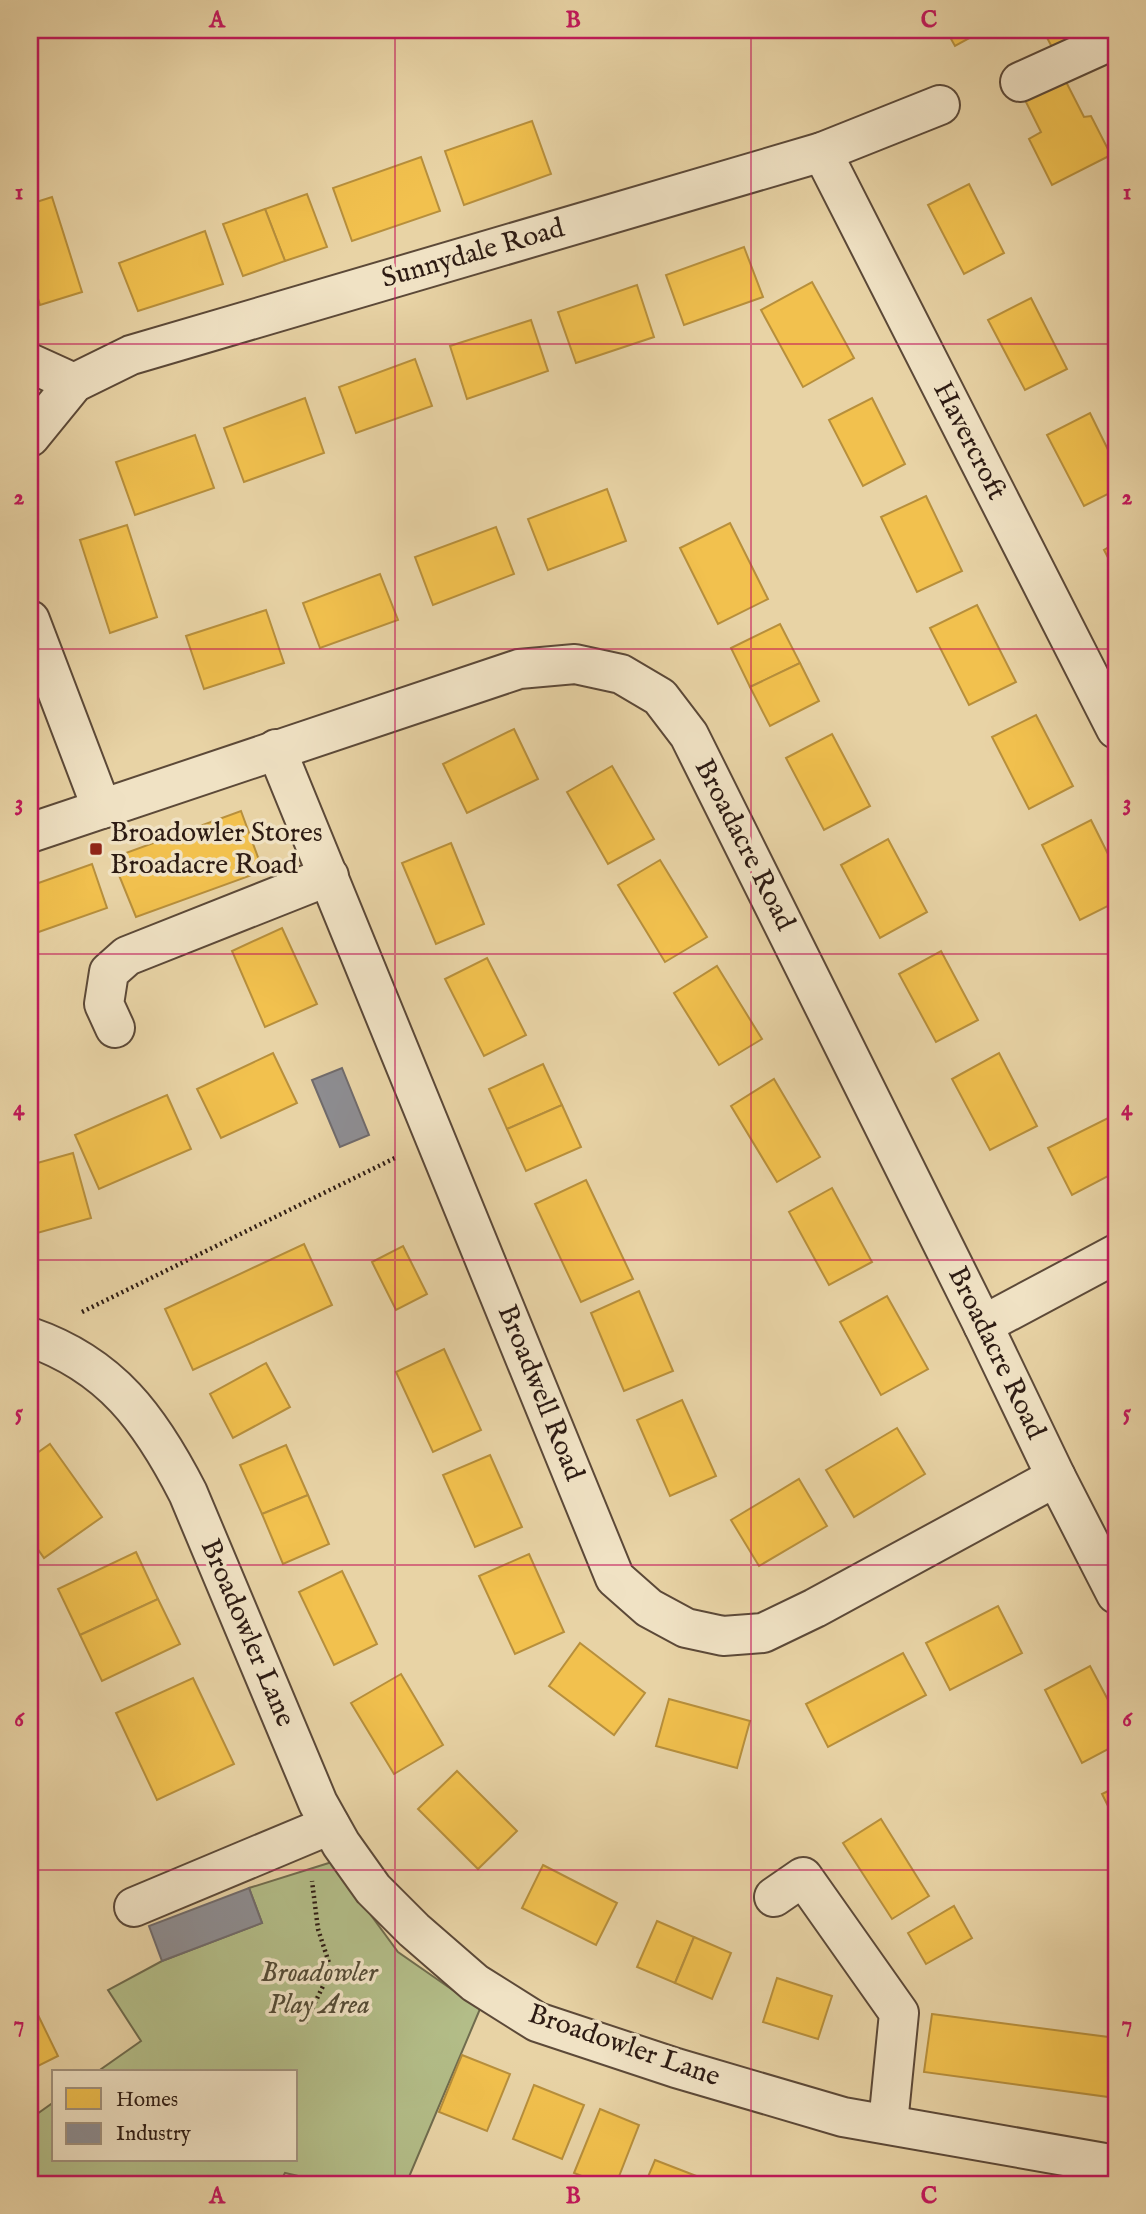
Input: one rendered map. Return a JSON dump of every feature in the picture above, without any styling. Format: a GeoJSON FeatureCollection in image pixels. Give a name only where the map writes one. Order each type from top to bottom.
{"type":"FeatureCollection","features":[{"type":"Feature","properties":{"kind":"street"},"geometry":{"type":"LineString","coordinates":[[1020,82],[1110,40]]}},
{"type":"Feature","properties":{"kind":"street","name":"Sunnydale Road"},"geometry":{"type":"LineString","coordinates":[[30,437],[74,383],[131,355],[822,152],[940,105]]}},
{"type":"Feature","properties":{"kind":"street","name":"Havercroft"},"geometry":{"type":"LineString","coordinates":[[822,152],[1116,729]]}},
{"type":"Feature","properties":{"kind":"street"},"geometry":{"type":"LineString","coordinates":[[30,363],[74,383]]}},
{"type":"Feature","properties":{"kind":"street"},"geometry":{"type":"LineString","coordinates":[[30,620],[102,809]]}},
{"type":"Feature","properties":{"kind":"street","name":"Broadacre Road"},"geometry":{"type":"LineString","coordinates":[[30,833],[519,668],[575,664],[621,674],[660,696],[689,734],[1116,1594]]}},
{"type":"Feature","properties":{"kind":"street","name":"Broadwell Road"},"geometry":{"type":"LineString","coordinates":[[276,749],[615,1578],[649,1608],[686,1628],[723,1636],[763,1633],[815,1608],[1056,1477]]}},
{"type":"Feature","properties":{"kind":"street"},"geometry":{"type":"LineString","coordinates":[[115,1028],[104,1004],[109,972],[127,956],[329,876]]}},
{"type":"Feature","properties":{"kind":"street"},"geometry":{"type":"LineString","coordinates":[[983,1325],[1116,1254]]}},
{"type":"Feature","properties":{"kind":"street","name":"Broadowler Lane"},"geometry":{"type":"LineString","coordinates":[[30,1337],[72,1354],[108,1379],[165,1447],[188,1493],[318,1803],[316,1830],[341,1844],[373,1889],[414,1930],[475,1983],[537,2021],[676,2068],[830,2113],[1116,2165]]}},
{"type":"Feature","properties":{"kind":"street"},"geometry":{"type":"LineString","coordinates":[[134,1907],[316,1830]]}},
{"type":"Feature","properties":{"kind":"street"},"geometry":{"type":"LineString","coordinates":[[774,1897],[803,1877],[898,2012],[888,2124]]}},
{"type":"Feature","properties":{"kind":"path"},"geometry":{"type":"LineString","coordinates":[[30,1337],[436,1138]]}},
{"type":"Feature","properties":{"kind":"path"},"geometry":{"type":"LineString","coordinates":[[305,2023],[326,1980],[329,1963],[318,1929],[313,1888],[316,1830]]}},
{"type":"Feature","properties":{"kind":"green space","name":"Broadowler Play Area"},"geometry":{"type":"Polygon","coordinates":[[[332,1862],[398,1952],[480,2009],[406,2184],[333,2184],[285,2173],[279,2184],[30,2184],[30,2119],[52,2103],[52,2162],[298,2162],[298,2070],[100,2070],[141,2041],[108,1990],[162,1961],[262,1923],[249,1888],[332,1862]]]}},
{"type":"Feature","properties":{"kind":"building: Homes"},"geometry":{"type":"Polygon","coordinates":[[[946,30],[984,30],[955,46],[946,30]]]}},
{"type":"Feature","properties":{"kind":"building: Homes"},"geometry":{"type":"Polygon","coordinates":[[[1043,30],[1091,30],[1054,51],[1043,30]]]}},
{"type":"Feature","properties":{"kind":"building: Homes"},"geometry":{"type":"Polygon","coordinates":[[[1061,72],[1084,117],[1091,116],[1111,155],[1052,185],[1029,139],[1041,132],[1021,92],[1061,72]]]}},
{"type":"Feature","properties":{"kind":"building: Homes"},"geometry":{"type":"Polygon","coordinates":[[[532,121],[551,174],[464,205],[445,151],[532,121]]]}},
{"type":"Feature","properties":{"kind":"building: Homes"},"geometry":{"type":"Polygon","coordinates":[[[421,157],[440,211],[352,241],[333,188],[421,157]]]}},
{"type":"Feature","properties":{"kind":"building: Homes"},"geometry":{"type":"Polygon","coordinates":[[[969,184],[1004,253],[964,274],[928,205],[969,184]]]}},
{"type":"Feature","properties":{"kind":"building: Homes"},"geometry":{"type":"Polygon","coordinates":[[[307,194],[327,247],[285,261],[265,209],[307,194]]]}},
{"type":"Feature","properties":{"kind":"building: Homes"},"geometry":{"type":"Polygon","coordinates":[[[52,197],[82,292],[40,305],[30,273],[30,204],[52,197]]]}},
{"type":"Feature","properties":{"kind":"building: Homes"},"geometry":{"type":"Polygon","coordinates":[[[265,209],[285,261],[243,276],[223,224],[265,209]]]}},
{"type":"Feature","properties":{"kind":"building: Homes"},"geometry":{"type":"Polygon","coordinates":[[[205,231],[223,284],[138,311],[119,263],[205,231]]]}},
{"type":"Feature","properties":{"kind":"building: Homes"},"geometry":{"type":"Polygon","coordinates":[[[744,247],[763,297],[684,325],[666,275],[744,247]]]}},
{"type":"Feature","properties":{"kind":"building: Homes"},"geometry":{"type":"Polygon","coordinates":[[[812,282],[854,358],[803,387],[761,310],[812,282]]]}},
{"type":"Feature","properties":{"kind":"building: Homes"},"geometry":{"type":"Polygon","coordinates":[[[637,285],[654,337],[576,363],[558,312],[637,285]]]}},
{"type":"Feature","properties":{"kind":"building: Homes"},"geometry":{"type":"Polygon","coordinates":[[[1031,298],[1067,369],[1025,390],[988,320],[1031,298]]]}},
{"type":"Feature","properties":{"kind":"building: Homes"},"geometry":{"type":"Polygon","coordinates":[[[531,320],[548,371],[467,399],[450,346],[531,320]]]}},
{"type":"Feature","properties":{"kind":"building: Homes"},"geometry":{"type":"Polygon","coordinates":[[[415,359],[432,406],[356,433],[339,387],[415,359]]]}},
{"type":"Feature","properties":{"kind":"building: Homes"},"geometry":{"type":"Polygon","coordinates":[[[305,398],[324,453],[244,482],[224,428],[305,398]]]}},
{"type":"Feature","properties":{"kind":"building: Homes"},"geometry":{"type":"Polygon","coordinates":[[[872,398],[905,464],[863,486],[829,420],[872,398]]]}},
{"type":"Feature","properties":{"kind":"building: Homes"},"geometry":{"type":"Polygon","coordinates":[[[1090,413],[1116,466],[1116,490],[1084,506],[1047,435],[1090,413]]]}},
{"type":"Feature","properties":{"kind":"building: Homes"},"geometry":{"type":"Polygon","coordinates":[[[195,435],[214,488],[135,515],[116,462],[195,435]]]}},
{"type":"Feature","properties":{"kind":"building: Homes"},"geometry":{"type":"Polygon","coordinates":[[[607,489],[626,541],[548,570],[528,519],[607,489]]]}},
{"type":"Feature","properties":{"kind":"building: Homes"},"geometry":{"type":"Polygon","coordinates":[[[926,496],[962,571],[917,592],[881,517],[926,496]]]}},
{"type":"Feature","properties":{"kind":"building: Homes"},"geometry":{"type":"Polygon","coordinates":[[[730,523],[768,599],[718,624],[680,548],[730,523]]]}},
{"type":"Feature","properties":{"kind":"building: Homes"},"geometry":{"type":"Polygon","coordinates":[[[127,525],[157,617],[110,633],[80,540],[127,525]]]}},
{"type":"Feature","properties":{"kind":"building: Homes"},"geometry":{"type":"Polygon","coordinates":[[[496,527],[514,574],[433,605],[415,557],[496,527]]]}},
{"type":"Feature","properties":{"kind":"building: Homes"},"geometry":{"type":"Polygon","coordinates":[[[1116,543],[1116,573],[1104,550],[1116,543]]]}},
{"type":"Feature","properties":{"kind":"building: Homes"},"geometry":{"type":"Polygon","coordinates":[[[380,574],[398,620],[320,648],[303,603],[380,574]]]}},
{"type":"Feature","properties":{"kind":"building: Homes"},"geometry":{"type":"Polygon","coordinates":[[[977,605],[1016,682],[969,705],[930,628],[977,605]]]}},
{"type":"Feature","properties":{"kind":"building: Homes"},"geometry":{"type":"Polygon","coordinates":[[[266,610],[284,663],[204,689],[186,636],[266,610]]]}},
{"type":"Feature","properties":{"kind":"building: Homes"},"geometry":{"type":"Polygon","coordinates":[[[780,624],[800,663],[750,687],[731,648],[780,624]]]}},
{"type":"Feature","properties":{"kind":"building: Homes"},"geometry":{"type":"Polygon","coordinates":[[[800,663],[819,701],[770,726],[750,687],[800,663]]]}},
{"type":"Feature","properties":{"kind":"building: Homes"},"geometry":{"type":"Polygon","coordinates":[[[1036,715],[1073,786],[1029,809],[992,737],[1036,715]]]}},
{"type":"Feature","properties":{"kind":"building: Homes"},"geometry":{"type":"Polygon","coordinates":[[[514,729],[538,779],[467,813],[443,764],[514,729]]]}},
{"type":"Feature","properties":{"kind":"building: Homes"},"geometry":{"type":"Polygon","coordinates":[[[832,734],[870,806],[824,830],[786,758],[832,734]]]}},
{"type":"Feature","properties":{"kind":"building: Homes"},"geometry":{"type":"Polygon","coordinates":[[[612,766],[654,839],[608,864],[567,792],[612,766]]]}},
{"type":"Feature","properties":{"kind":"building: Homes"},"geometry":{"type":"Polygon","coordinates":[[[241,811],[263,871],[136,917],[112,858],[241,811]]]}},
{"type":"Feature","properties":{"kind":"building: Homes"},"geometry":{"type":"Polygon","coordinates":[[[1091,820],[1116,870],[1116,902],[1080,920],[1042,845],[1091,820]]]}},
{"type":"Feature","properties":{"kind":"building: Homes"},"geometry":{"type":"Polygon","coordinates":[[[888,839],[927,912],[880,938],[841,865],[888,839]]]}},
{"type":"Feature","properties":{"kind":"building: Homes"},"geometry":{"type":"Polygon","coordinates":[[[451,843],[484,924],[436,944],[402,863],[451,843]]]}},
{"type":"Feature","properties":{"kind":"building: Homes"},"geometry":{"type":"Polygon","coordinates":[[[660,860],[707,937],[665,962],[618,885],[660,860]]]}},
{"type":"Feature","properties":{"kind":"building: Homes"},"geometry":{"type":"Polygon","coordinates":[[[92,864],[107,908],[30,935],[30,886],[92,864]]]}},
{"type":"Feature","properties":{"kind":"building: Homes"},"geometry":{"type":"Polygon","coordinates":[[[282,928],[317,1004],[265,1027],[232,951],[282,928]]]}},
{"type":"Feature","properties":{"kind":"building: Homes"},"geometry":{"type":"Polygon","coordinates":[[[941,951],[978,1020],[936,1042],[899,974],[941,951]]]}},
{"type":"Feature","properties":{"kind":"building: Homes"},"geometry":{"type":"Polygon","coordinates":[[[487,958],[526,1035],[484,1056],[445,979],[487,958]]]}},
{"type":"Feature","properties":{"kind":"building: Homes"},"geometry":{"type":"Polygon","coordinates":[[[717,966],[762,1039],[719,1065],[674,993],[717,966]]]}},
{"type":"Feature","properties":{"kind":"building: Homes"},"geometry":{"type":"Polygon","coordinates":[[[273,1053],[297,1103],[221,1138],[197,1089],[273,1053]]]}},
{"type":"Feature","properties":{"kind":"building: Homes"},"geometry":{"type":"Polygon","coordinates":[[[999,1053],[1037,1126],[990,1150],[952,1079],[999,1053]]]}},
{"type":"Feature","properties":{"kind":"building: Homes"},"geometry":{"type":"Polygon","coordinates":[[[543,1064],[562,1105],[507,1129],[489,1089],[543,1064]]]}},
{"type":"Feature","properties":{"kind":"building: Homes"},"geometry":{"type":"Polygon","coordinates":[[[774,1079],[820,1157],[777,1182],[731,1106],[774,1079]]]}},
{"type":"Feature","properties":{"kind":"building: Homes"},"geometry":{"type":"Polygon","coordinates":[[[167,1095],[191,1149],[99,1189],[75,1135],[167,1095]]]}},
{"type":"Feature","properties":{"kind":"building: Homes"},"geometry":{"type":"Polygon","coordinates":[[[562,1105],[581,1147],[526,1171],[507,1129],[562,1105]]]}},
{"type":"Feature","properties":{"kind":"building: Homes"},"geometry":{"type":"Polygon","coordinates":[[[1116,1114],[1116,1172],[1072,1195],[1048,1148],[1116,1114]]]}},
{"type":"Feature","properties":{"kind":"building: Homes"},"geometry":{"type":"Polygon","coordinates":[[[73,1153],[91,1218],[30,1235],[30,1165],[73,1153]]]}},
{"type":"Feature","properties":{"kind":"building: Homes"},"geometry":{"type":"Polygon","coordinates":[[[586,1180],[633,1279],[581,1302],[535,1204],[586,1180]]]}},
{"type":"Feature","properties":{"kind":"building: Homes"},"geometry":{"type":"Polygon","coordinates":[[[832,1188],[872,1262],[829,1285],[789,1212],[832,1188]]]}},
{"type":"Feature","properties":{"kind":"building: Homes"},"geometry":{"type":"Polygon","coordinates":[[[304,1244],[332,1305],[193,1370],[165,1309],[304,1244]]]}},
{"type":"Feature","properties":{"kind":"building: Homes"},"geometry":{"type":"Polygon","coordinates":[[[403,1246],[427,1294],[396,1310],[372,1262],[403,1246]]]}},
{"type":"Feature","properties":{"kind":"building: Homes"},"geometry":{"type":"Polygon","coordinates":[[[639,1291],[673,1371],[624,1391],[591,1313],[639,1291]]]}},
{"type":"Feature","properties":{"kind":"building: Homes"},"geometry":{"type":"Polygon","coordinates":[[[887,1296],[928,1369],[881,1395],[840,1322],[887,1296]]]}},
{"type":"Feature","properties":{"kind":"building: Homes"},"geometry":{"type":"Polygon","coordinates":[[[444,1349],[481,1430],[433,1452],[396,1372],[444,1349]]]}},
{"type":"Feature","properties":{"kind":"building: Homes"},"geometry":{"type":"Polygon","coordinates":[[[266,1363],[290,1407],[233,1438],[210,1394],[266,1363]]]}},
{"type":"Feature","properties":{"kind":"building: Homes"},"geometry":{"type":"Polygon","coordinates":[[[682,1400],[716,1476],[670,1496],[637,1420],[682,1400]]]}},
{"type":"Feature","properties":{"kind":"building: Homes"},"geometry":{"type":"Polygon","coordinates":[[[897,1428],[925,1474],[854,1517],[826,1470],[897,1428]]]}},
{"type":"Feature","properties":{"kind":"building: Homes"},"geometry":{"type":"Polygon","coordinates":[[[50,1444],[102,1517],[44,1558],[30,1538],[30,1458],[50,1444]]]}},
{"type":"Feature","properties":{"kind":"building: Homes"},"geometry":{"type":"Polygon","coordinates":[[[286,1445],[308,1495],[262,1514],[240,1465],[286,1445]]]}},
{"type":"Feature","properties":{"kind":"building: Homes"},"geometry":{"type":"Polygon","coordinates":[[[490,1455],[522,1527],[475,1547],[443,1475],[490,1455]]]}},
{"type":"Feature","properties":{"kind":"building: Homes"},"geometry":{"type":"Polygon","coordinates":[[[799,1479],[827,1526],[759,1566],[731,1520],[799,1479]]]}},
{"type":"Feature","properties":{"kind":"building: Homes"},"geometry":{"type":"Polygon","coordinates":[[[308,1495],[329,1544],[283,1564],[262,1514],[308,1495]]]}},
{"type":"Feature","properties":{"kind":"building: Homes"},"geometry":{"type":"Polygon","coordinates":[[[136,1552],[158,1599],[80,1635],[58,1589],[136,1552]]]}},
{"type":"Feature","properties":{"kind":"building: Homes"},"geometry":{"type":"Polygon","coordinates":[[[529,1554],[564,1632],[515,1654],[479,1576],[529,1554]]]}},
{"type":"Feature","properties":{"kind":"building: Homes"},"geometry":{"type":"Polygon","coordinates":[[[342,1571],[377,1644],[334,1665],[299,1592],[342,1571]]]}},
{"type":"Feature","properties":{"kind":"building: Homes"},"geometry":{"type":"Polygon","coordinates":[[[158,1599],[180,1644],[102,1681],[80,1635],[158,1599]]]}},
{"type":"Feature","properties":{"kind":"building: Homes"},"geometry":{"type":"Polygon","coordinates":[[[998,1606],[1022,1653],[950,1690],[926,1643],[998,1606]]]}},
{"type":"Feature","properties":{"kind":"building: Homes"},"geometry":{"type":"Polygon","coordinates":[[[580,1643],[645,1693],[614,1735],[549,1686],[580,1643]]]}},
{"type":"Feature","properties":{"kind":"building: Homes"},"geometry":{"type":"Polygon","coordinates":[[[903,1653],[926,1695],[828,1747],[806,1704],[903,1653]]]}},
{"type":"Feature","properties":{"kind":"building: Homes"},"geometry":{"type":"Polygon","coordinates":[[[1090,1666],[1116,1715],[1116,1745],[1082,1763],[1045,1690],[1090,1666]]]}},
{"type":"Feature","properties":{"kind":"building: Homes"},"geometry":{"type":"Polygon","coordinates":[[[401,1674],[443,1745],[394,1774],[351,1703],[401,1674]]]}},
{"type":"Feature","properties":{"kind":"building: Homes"},"geometry":{"type":"Polygon","coordinates":[[[193,1678],[234,1764],[157,1800],[116,1713],[193,1678]]]}},
{"type":"Feature","properties":{"kind":"building: Homes"},"geometry":{"type":"Polygon","coordinates":[[[669,1699],[750,1721],[737,1768],[656,1746],[669,1699]]]}},
{"type":"Feature","properties":{"kind":"building: Homes"},"geometry":{"type":"Polygon","coordinates":[[[457,1771],[517,1831],[478,1869],[418,1809],[457,1771]]]}},
{"type":"Feature","properties":{"kind":"building: Homes"},"geometry":{"type":"Polygon","coordinates":[[[1116,1787],[1116,1822],[1102,1794],[1116,1787]]]}},
{"type":"Feature","properties":{"kind":"building: Homes"},"geometry":{"type":"Polygon","coordinates":[[[881,1819],[929,1896],[892,1919],[843,1843],[881,1819]]]}},
{"type":"Feature","properties":{"kind":"building: Homes"},"geometry":{"type":"Polygon","coordinates":[[[543,1865],[617,1903],[596,1945],[522,1908],[543,1865]]]}},
{"type":"Feature","properties":{"kind":"building: Homes"},"geometry":{"type":"Polygon","coordinates":[[[954,1906],[972,1938],[926,1964],[908,1933],[954,1906]]]}},
{"type":"Feature","properties":{"kind":"building: Homes"},"geometry":{"type":"Polygon","coordinates":[[[657,1921],[694,1937],[675,1983],[637,1967],[657,1921]]]}},
{"type":"Feature","properties":{"kind":"building: Homes"},"geometry":{"type":"Polygon","coordinates":[[[694,1937],[731,1953],[712,1999],[675,1983],[694,1937]]]}},
{"type":"Feature","properties":{"kind":"building: Homes"},"geometry":{"type":"Polygon","coordinates":[[[777,1978],[832,1996],[818,2039],[763,2022],[777,1978]]]}},
{"type":"Feature","properties":{"kind":"building: Homes"},"geometry":{"type":"Polygon","coordinates":[[[932,2014],[1116,2038],[1116,2098],[924,2072],[932,2014]]]}},
{"type":"Feature","properties":{"kind":"building: Homes"},"geometry":{"type":"Polygon","coordinates":[[[38,2015],[58,2056],[30,2070],[30,2019],[38,2015]]]}},
{"type":"Feature","properties":{"kind":"building: Homes"},"geometry":{"type":"Polygon","coordinates":[[[462,2055],[510,2074],[487,2131],[439,2112],[462,2055]]]}},
{"type":"Feature","properties":{"kind":"building: Homes"},"geometry":{"type":"Polygon","coordinates":[[[534,2085],[584,2105],[562,2159],[513,2139],[534,2085]]]}},
{"type":"Feature","properties":{"kind":"building: Homes"},"geometry":{"type":"Polygon","coordinates":[[[600,2109],[639,2125],[616,2184],[602,2184],[574,2173],[600,2109]]]}},
{"type":"Feature","properties":{"kind":"building: Homes"},"geometry":{"type":"Polygon","coordinates":[[[655,2160],[717,2184],[645,2184],[655,2160]]]}},
{"type":"Feature","properties":{"kind":"building: Industry"},"geometry":{"type":"Polygon","coordinates":[[[342,1068],[369,1135],[340,1147],[312,1080],[342,1068]]]}},
{"type":"Feature","properties":{"kind":"building: Industry"},"geometry":{"type":"Polygon","coordinates":[[[249,1888],[262,1923],[162,1961],[149,1926],[249,1888]]]}},
{"type":"Feature","properties":{"kind":"place","name":"Broadowler Stores Broadacre Road"},"geometry":{"type":"Point","coordinates":[96,849]}}]}
